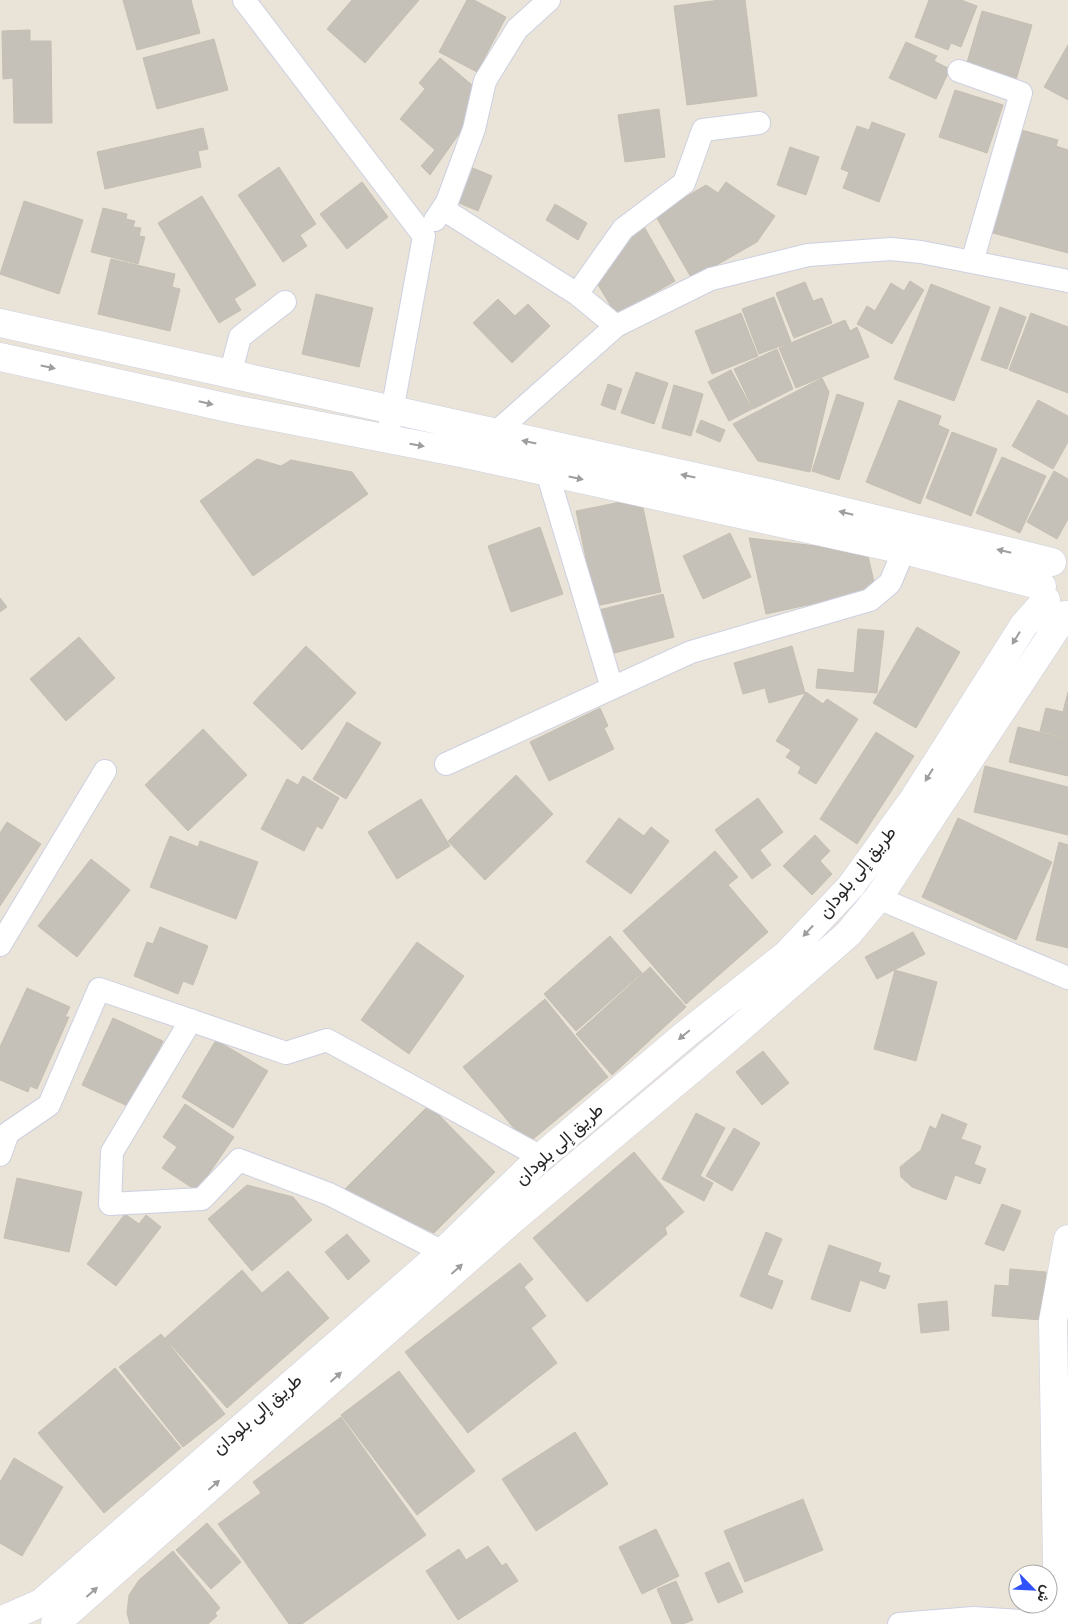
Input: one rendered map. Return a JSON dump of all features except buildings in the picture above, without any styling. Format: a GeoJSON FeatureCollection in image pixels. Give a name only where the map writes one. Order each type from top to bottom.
{"type":"FeatureCollection","features":[{"type":"Feature","properties":{"kind":"main road"},"geometry":{"type":"LineString","coordinates":[[0,323],[494,434],[768,493],[1057,589]]}},
{"type":"Feature","properties":{"kind":"main road"},"geometry":{"type":"LineString","coordinates":[[0,357],[233,409],[547,472],[904,550],[1057,589]]}},
{"type":"Feature","properties":{"kind":"main road"},"geometry":{"type":"LineString","coordinates":[[55,1618],[512,1220],[724,1042],[848,934],[878,898],[1057,589]]}},
{"type":"Feature","properties":{"kind":"main road","name":"طريق إلى بلودان"},"geometry":{"type":"LineString","coordinates":[[0,1621],[55,1618],[541,1157],[686,1034],[786,954],[851,886],[913,800],[1024,625],[1057,589]]}},
{"type":"Feature","properties":{"kind":"main road"},"geometry":{"type":"LineString","coordinates":[[1061,1623],[1053,1321],[1068,1239]]}},
{"type":"Feature","properties":{"kind":"street"},"geometry":{"type":"LineString","coordinates":[[244,0],[424,236]]}},
{"type":"Feature","properties":{"kind":"street"},"geometry":{"type":"LineString","coordinates":[[387,439],[424,236],[443,209],[474,129],[485,82],[517,29],[549,0]]}},
{"type":"Feature","properties":{"kind":"street"},"geometry":{"type":"LineString","coordinates":[[959,71],[1021,93],[972,262]]}},
{"type":"Feature","properties":{"kind":"street"},"geometry":{"type":"LineString","coordinates":[[577,294],[623,229],[684,183],[703,130],[759,123]]}},
{"type":"Feature","properties":{"kind":"street"},"geometry":{"type":"LineString","coordinates":[[443,209],[577,294],[616,326]]}},
{"type":"Feature","properties":{"kind":"street"},"geometry":{"type":"LineString","coordinates":[[494,434],[616,326],[711,279],[808,255],[890,249],[922,252],[1068,281]]}},
{"type":"Feature","properties":{"kind":"street"},"geometry":{"type":"LineString","coordinates":[[230,375],[240,336],[285,302]]}},
{"type":"Feature","properties":{"kind":"street"},"geometry":{"type":"LineString","coordinates":[[547,472],[612,688]]}},
{"type":"Feature","properties":{"kind":"street"},"geometry":{"type":"LineString","coordinates":[[446,764],[691,652],[870,600],[890,583],[904,550]]}},
{"type":"Feature","properties":{"kind":"street"},"geometry":{"type":"LineString","coordinates":[[0,945],[105,771]]}},
{"type":"Feature","properties":{"kind":"street"},"geometry":{"type":"LineString","coordinates":[[878,898],[1068,978]]}},
{"type":"Feature","properties":{"kind":"street"},"geometry":{"type":"LineString","coordinates":[[0,1155],[8,1133],[49,1105],[99,989],[286,1053],[327,1040],[541,1157]]}},
{"type":"Feature","properties":{"kind":"street"},"geometry":{"type":"LineString","coordinates":[[191,1020],[112,1152],[110,1204],[202,1199],[239,1160],[329,1194],[443,1252]]}},
{"type":"Feature","properties":{"kind":"street"},"geometry":{"type":"LineString","coordinates":[[900,1624],[973,1618],[1061,1623]]}}]}
